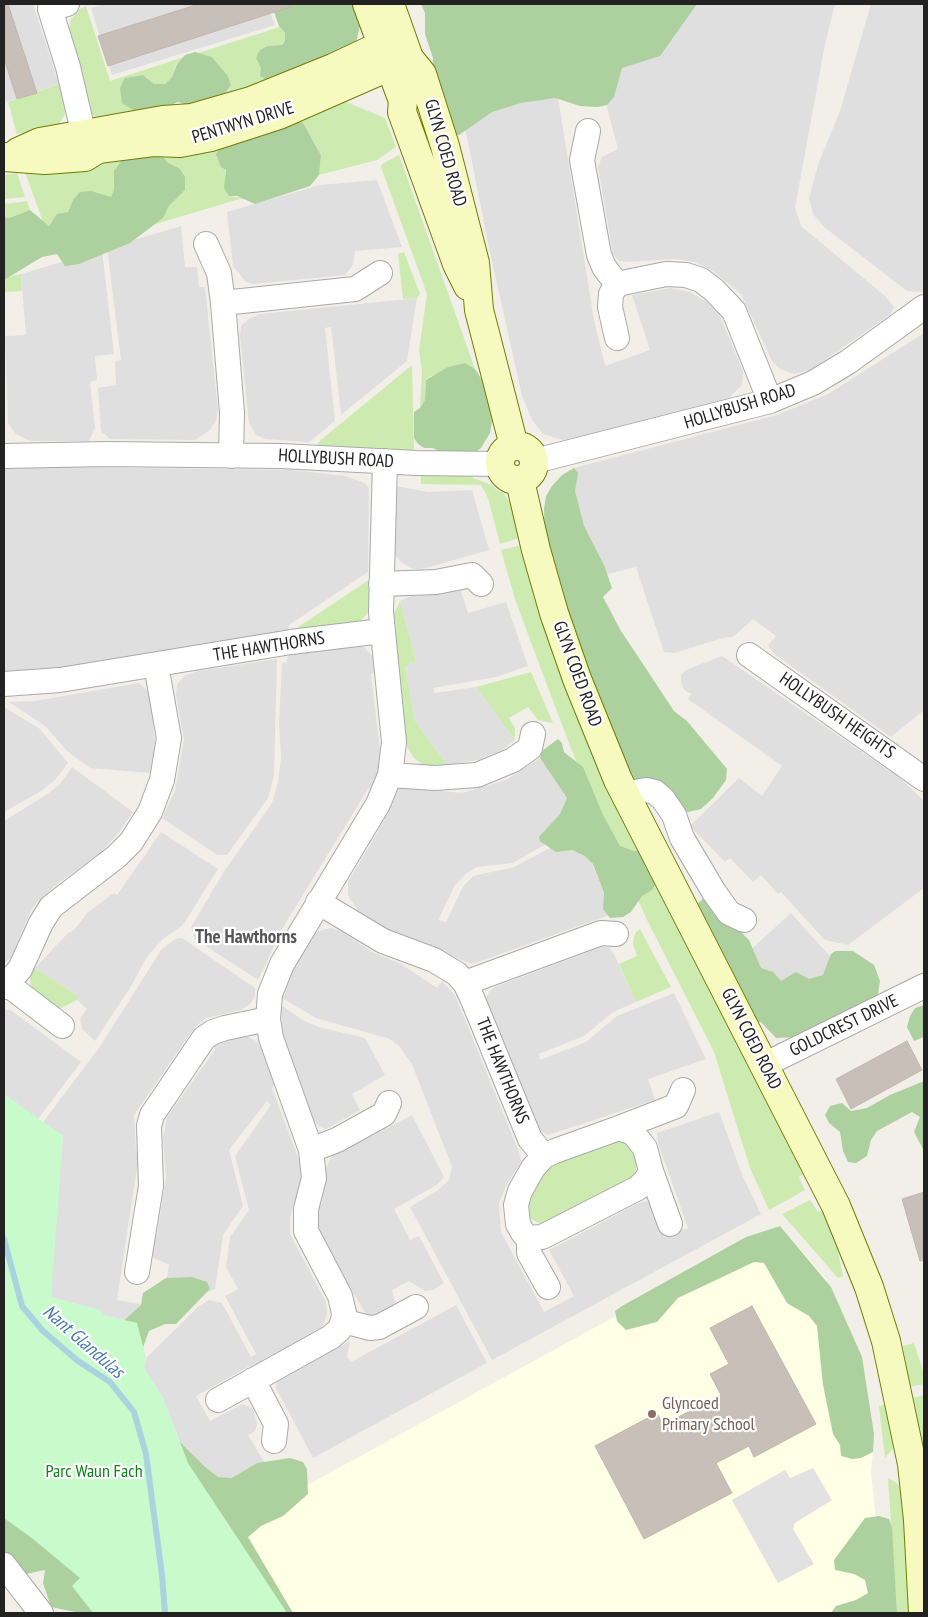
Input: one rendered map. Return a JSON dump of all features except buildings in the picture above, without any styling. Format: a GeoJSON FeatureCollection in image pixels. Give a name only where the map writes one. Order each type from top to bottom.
{"type":"FeatureCollection","features":[{"type":"Feature","properties":{"kind":"street","name":"GLYN COED ROAD"},"geometry":{"type":"LineString","coordinates":[[367,4],[396,51],[422,74],[445,146],[475,263],[480,310],[536,550],[554,613],[581,688],[625,794],[836,1206],[869,1287],[886,1341],[912,1464],[923,1579],[923,1613]]}},
{"type":"Feature","properties":{"kind":"street","name":"GLYN COED ROAD"},"geometry":{"type":"LineString","coordinates":[[390,4],[403,101],[402,112],[457,264],[480,310]]}},
{"type":"Feature","properties":{"kind":"street"},"geometry":{"type":"LineString","coordinates":[[56,5],[82,127],[94,141]]}},
{"type":"Feature","properties":{"kind":"street","name":"PENTWYN DRIVE"},"geometry":{"type":"LineString","coordinates":[[7,157],[40,142],[180,142],[211,137],[278,115],[355,82],[396,51]]}},
{"type":"Feature","properties":{"kind":"street","name":"PENTWYN DRIVE"},"geometry":{"type":"LineString","coordinates":[[94,141],[163,120],[192,118],[220,110],[396,51]]}},
{"type":"Feature","properties":{"kind":"street","name":"GLYN COED ROAD"},"geometry":{"type":"LineString","coordinates":[[355,82],[371,86],[402,112]]}},
{"type":"Feature","properties":{"kind":"street"},"geometry":{"type":"LineString","coordinates":[[588,131],[582,160],[599,254],[604,267],[617,284]]}},
{"type":"Feature","properties":{"kind":"street"},"geometry":{"type":"LineString","coordinates":[[206,244],[219,273],[223,303],[232,412],[231,456]]}},
{"type":"Feature","properties":{"kind":"street"},"geometry":{"type":"LineString","coordinates":[[223,303],[355,289],[380,273]]}},
{"type":"Feature","properties":{"kind":"street"},"geometry":{"type":"LineString","coordinates":[[617,338],[610,307],[611,294],[617,284],[666,274],[701,280],[714,290],[734,311],[770,401]]}},
{"type":"Feature","properties":{"kind":"street","name":"HOLLYBUSH ROAD"},"geometry":{"type":"LineString","coordinates":[[4,456],[106,454],[307,456],[385,461],[517,463],[770,401],[813,383],[848,362],[924,306]]}},
{"type":"Feature","properties":{"kind":"street"},"geometry":{"type":"LineString","coordinates":[[218,1400],[331,1337],[339,1330],[343,1321],[343,1304],[340,1296],[306,1231],[306,1209],[314,1178],[311,1150],[277,1056],[268,1019],[270,994],[275,979],[293,943],[378,804],[390,775],[394,742],[382,632],[381,584],[385,461]]}},
{"type":"Feature","properties":{"kind":"street"},"geometry":{"type":"LineString","coordinates":[[381,584],[436,582],[472,575],[481,584]]}},
{"type":"Feature","properties":{"kind":"street","name":"THE HAWTHORNS"},"geometry":{"type":"LineString","coordinates":[[4,684],[60,680],[291,642],[382,632]]}},
{"type":"Feature","properties":{"kind":"street","name":"HOLLYBUSH HEIGHTS"},"geometry":{"type":"LineString","coordinates":[[749,655],[924,779]]}},
{"type":"Feature","properties":{"kind":"street"},"geometry":{"type":"LineString","coordinates":[[62,1026],[5,986],[27,956],[41,922],[52,908],[66,894],[117,856],[131,842],[150,812],[162,780],[169,738],[156,665]]}},
{"type":"Feature","properties":{"kind":"street"},"geometry":{"type":"LineString","coordinates":[[390,775],[435,778],[477,775],[513,760],[530,748],[533,734]]}},
{"type":"Feature","properties":{"kind":"street"},"geometry":{"type":"LineString","coordinates":[[625,794],[646,790],[655,792],[663,799],[674,815],[687,847],[714,892],[729,913],[744,920]]}},
{"type":"Feature","properties":{"kind":"street","name":"THE HAWTHORNS"},"geometry":{"type":"LineString","coordinates":[[318,902],[384,941],[442,964],[457,974],[465,983],[530,1139],[544,1156]]}},
{"type":"Feature","properties":{"kind":"street"},"geometry":{"type":"LineString","coordinates":[[465,983],[601,933],[616,934]]}},
{"type":"Feature","properties":{"kind":"street","name":"GOLDCREST DRIVE"},"geometry":{"type":"LineString","coordinates":[[764,1065],[924,986]]}},
{"type":"Feature","properties":{"kind":"street"},"geometry":{"type":"LineString","coordinates":[[137,1272],[151,1186],[149,1126],[152,1115],[204,1038],[213,1032],[225,1028],[268,1019]]}},
{"type":"Feature","properties":{"kind":"street"},"geometry":{"type":"LineString","coordinates":[[651,1171],[638,1188],[542,1237],[530,1238],[523,1233],[518,1224],[516,1205],[525,1180],[544,1156],[676,1106],[683,1090]]}},
{"type":"Feature","properties":{"kind":"street"},"geometry":{"type":"LineString","coordinates":[[311,1150],[337,1140],[384,1114],[389,1103]]}},
{"type":"Feature","properties":{"kind":"street"},"geometry":{"type":"LineString","coordinates":[[619,1128],[627,1129],[641,1140],[670,1224]]}},
{"type":"Feature","properties":{"kind":"street"},"geometry":{"type":"LineString","coordinates":[[530,1238],[529,1253],[548,1287]]}},
{"type":"Feature","properties":{"kind":"street"},"geometry":{"type":"LineString","coordinates":[[343,1321],[370,1328],[378,1327],[416,1307]]}},
{"type":"Feature","properties":{"kind":"street"},"geometry":{"type":"LineString","coordinates":[[253,1380],[276,1424],[274,1441]]}},
{"type":"Feature","properties":{"kind":"street"},"geometry":{"type":"LineString","coordinates":[[4,1565],[41,1613]]}},
{"type":"Feature","properties":{"kind":"shaded area"},"geometry":{"type":"Polygon","coordinates":[[[4,4],[33,4],[59,84],[6,102],[4,95],[4,4]]]}},
{"type":"Feature","properties":{"kind":"shaded area"},"geometry":{"type":"Polygon","coordinates":[[[106,4],[267,4],[275,25],[112,75],[91,8],[106,4]]]}},
{"type":"Feature","properties":{"kind":"shaded area"},"geometry":{"type":"Polygon","coordinates":[[[661,4],[835,4],[825,44],[795,208],[801,226],[885,296],[894,307],[890,315],[810,370],[794,374],[780,369],[772,361],[741,294],[713,271],[695,262],[674,259],[619,261],[613,254],[598,167],[602,157],[618,149],[598,73],[661,4]]]}},
{"type":"Feature","properties":{"kind":"shaded area"},"geometry":{"type":"Polygon","coordinates":[[[871,4],[924,4],[924,292],[907,291],[824,227],[813,214],[809,198],[819,162],[840,111],[871,4]]]}},
{"type":"Feature","properties":{"kind":"shaded area"},"geometry":{"type":"Polygon","coordinates":[[[557,91],[594,320],[605,366],[650,350],[632,295],[671,288],[689,292],[706,301],[720,316],[743,371],[742,385],[728,399],[563,440],[543,434],[532,420],[522,396],[489,248],[462,112],[557,91]]]}},
{"type":"Feature","properties":{"kind":"shaded area"},"geometry":{"type":"Polygon","coordinates":[[[377,180],[402,247],[355,251],[353,265],[345,275],[253,284],[246,282],[233,266],[227,212],[320,185],[377,180]]]}},
{"type":"Feature","properties":{"kind":"shaded area"},"geometry":{"type":"Polygon","coordinates":[[[181,226],[185,267],[197,267],[199,287],[205,287],[218,410],[216,421],[210,430],[195,440],[110,439],[101,431],[98,388],[116,385],[115,361],[121,360],[107,248],[181,226]]]}},
{"type":"Feature","properties":{"kind":"shaded area"},"geometry":{"type":"Polygon","coordinates":[[[102,250],[114,354],[95,356],[97,380],[90,382],[95,428],[89,441],[30,441],[16,434],[8,423],[5,336],[26,335],[21,274],[102,250]]]}},
{"type":"Feature","properties":{"kind":"shaded area"},"geometry":{"type":"Polygon","coordinates":[[[417,298],[407,361],[341,415],[331,327],[325,328],[335,421],[309,442],[265,439],[256,435],[249,423],[240,336],[241,326],[249,319],[260,314],[417,298]]]}},
{"type":"Feature","properties":{"kind":"shaded area"},"geometry":{"type":"Polygon","coordinates":[[[924,333],[924,710],[891,737],[773,653],[768,645],[776,636],[753,619],[733,637],[723,638],[674,653],[664,652],[636,567],[596,577],[566,494],[574,468],[777,415],[828,394],[924,333]]]}},
{"type":"Feature","properties":{"kind":"shaded area"},"geometry":{"type":"Polygon","coordinates":[[[66,467],[292,470],[345,476],[365,483],[369,488],[368,572],[289,625],[288,632],[17,675],[4,671],[4,469],[66,467]]]}},
{"type":"Feature","properties":{"kind":"shaded area"},"geometry":{"type":"Polygon","coordinates":[[[396,486],[428,492],[472,490],[489,550],[419,570],[401,562],[394,553],[396,486]]]}},
{"type":"Feature","properties":{"kind":"shaded area"},"geometry":{"type":"Polygon","coordinates":[[[461,591],[468,613],[506,602],[528,666],[496,677],[433,688],[435,693],[476,687],[515,740],[502,750],[478,760],[449,765],[444,761],[415,721],[405,667],[416,660],[400,601],[411,596],[461,591]]]}},
{"type":"Feature","properties":{"kind":"shaded area"},"geometry":{"type":"Polygon","coordinates":[[[356,645],[364,647],[374,658],[377,672],[371,674],[381,758],[380,772],[374,786],[368,789],[282,929],[258,980],[195,939],[191,927],[223,873],[272,803],[278,782],[281,757],[279,722],[282,663],[287,662],[288,652],[356,645]]]}},
{"type":"Feature","properties":{"kind":"shaded area"},"geometry":{"type":"Polygon","coordinates":[[[722,656],[900,778],[924,801],[924,888],[848,945],[825,940],[781,892],[778,894],[761,875],[753,882],[730,858],[725,862],[690,826],[739,778],[762,796],[782,766],[688,699],[691,694],[684,690],[681,675],[686,670],[722,656]]]}},
{"type":"Feature","properties":{"kind":"shaded area"},"geometry":{"type":"Polygon","coordinates":[[[277,659],[274,776],[268,798],[227,855],[217,855],[162,818],[175,791],[184,740],[176,695],[177,685],[184,676],[198,671],[277,659]]]}},
{"type":"Feature","properties":{"kind":"shaded area"},"geometry":{"type":"Polygon","coordinates":[[[139,683],[150,693],[155,705],[152,711],[155,743],[150,773],[90,768],[68,752],[45,726],[9,702],[35,701],[139,683]]]}},
{"type":"Feature","properties":{"kind":"shaded area"},"geometry":{"type":"Polygon","coordinates":[[[4,707],[40,729],[68,763],[55,780],[41,791],[4,812],[4,707]]]}},
{"type":"Feature","properties":{"kind":"shaded area"},"geometry":{"type":"Polygon","coordinates":[[[540,758],[584,822],[513,863],[477,867],[467,873],[455,885],[438,920],[446,922],[463,887],[473,876],[514,867],[580,832],[612,914],[472,964],[385,929],[358,911],[348,895],[348,882],[377,833],[400,787],[462,793],[506,780],[540,758]]]}},
{"type":"Feature","properties":{"kind":"shaded area"},"geometry":{"type":"Polygon","coordinates":[[[72,767],[133,812],[118,834],[100,853],[56,885],[32,908],[12,956],[4,964],[4,821],[59,785],[72,767]]]}},
{"type":"Feature","properties":{"kind":"shaded area"},"geometry":{"type":"Polygon","coordinates":[[[161,832],[218,869],[183,925],[162,940],[147,957],[130,988],[95,1041],[82,1029],[80,1018],[87,1009],[77,1000],[78,996],[35,968],[68,933],[74,930],[88,912],[114,893],[117,895],[161,832]]]}},
{"type":"Feature","properties":{"kind":"shaded area"},"geometry":{"type":"Polygon","coordinates":[[[791,913],[846,974],[798,1013],[745,955],[791,913]]]}},
{"type":"Feature","properties":{"kind":"shaded area"},"geometry":{"type":"Polygon","coordinates":[[[330,928],[341,931],[372,952],[399,963],[437,988],[442,981],[455,995],[519,1152],[521,1162],[507,1184],[499,1203],[501,1232],[544,1312],[574,1296],[549,1250],[641,1202],[649,1201],[654,1205],[664,1237],[688,1228],[658,1143],[657,1133],[719,1112],[743,1177],[761,1214],[492,1360],[410,1207],[438,1190],[449,1180],[452,1167],[412,1064],[399,1046],[390,1039],[316,1018],[282,998],[291,969],[311,935],[330,928]]]}},
{"type":"Feature","properties":{"kind":"shaded area"},"geometry":{"type":"Polygon","coordinates":[[[182,938],[255,988],[255,996],[250,1004],[241,1010],[206,1018],[195,1027],[134,1115],[136,1151],[141,1164],[137,1168],[117,1300],[140,1304],[137,1323],[103,1315],[100,1310],[50,1297],[63,1136],[43,1122],[99,1048],[161,950],[175,939],[182,938]]]}},
{"type":"Feature","properties":{"kind":"shaded area"},"geometry":{"type":"Polygon","coordinates":[[[604,946],[610,948],[615,956],[636,1002],[613,1012],[584,1036],[539,1054],[540,1060],[586,1042],[617,1016],[674,993],[706,1059],[648,1079],[655,1100],[548,1135],[537,1130],[485,1001],[489,992],[495,987],[604,946]]]}},
{"type":"Feature","properties":{"kind":"shaded area"},"geometry":{"type":"Polygon","coordinates":[[[280,1004],[302,1020],[319,1027],[365,1038],[385,1075],[352,1094],[360,1110],[326,1129],[320,1127],[312,1119],[285,1048],[280,1004]]]}},
{"type":"Feature","properties":{"kind":"shaded area"},"geometry":{"type":"Polygon","coordinates":[[[4,1009],[12,1011],[81,1062],[38,1119],[4,1094],[4,1009]]]}},
{"type":"Feature","properties":{"kind":"shaded area"},"geometry":{"type":"Polygon","coordinates":[[[231,1035],[246,1036],[256,1041],[263,1050],[276,1085],[272,1088],[301,1165],[300,1183],[290,1218],[290,1234],[326,1302],[327,1314],[324,1324],[318,1332],[254,1366],[248,1367],[196,1396],[210,1421],[243,1404],[253,1409],[257,1424],[255,1431],[248,1435],[272,1475],[218,1507],[188,1463],[163,1398],[144,1368],[146,1358],[198,1307],[209,1300],[222,1303],[251,1357],[256,1354],[225,1296],[238,1289],[226,1267],[230,1237],[249,1210],[235,1156],[271,1105],[267,1101],[229,1150],[243,1206],[223,1235],[215,1289],[192,1298],[166,1282],[169,1265],[154,1258],[150,1251],[152,1239],[157,1235],[166,1177],[163,1138],[167,1117],[215,1050],[213,1043],[231,1035]]]}},
{"type":"Feature","properties":{"kind":"shaded area"},"geometry":{"type":"Polygon","coordinates":[[[412,1115],[444,1177],[437,1185],[394,1209],[410,1240],[419,1236],[444,1283],[433,1290],[425,1291],[409,1281],[392,1290],[395,1302],[390,1310],[372,1318],[366,1314],[320,1236],[317,1228],[317,1207],[322,1203],[325,1171],[332,1155],[412,1115]]]}},
{"type":"Feature","properties":{"kind":"shaded area","name":"Glyncoed Primary School"},"geometry":{"type":"Polygon","coordinates":[[[780,1226],[826,1279],[873,1452],[871,1472],[885,1613],[287,1613],[231,1527],[780,1226]]]}},
{"type":"Feature","properties":{"kind":"shaded area"},"geometry":{"type":"Polygon","coordinates":[[[456,1305],[487,1363],[313,1458],[276,1388],[277,1379],[350,1341],[347,1357],[351,1362],[456,1305]]]}},
{"type":"Feature","properties":{"kind":"shaded area"},"geometry":{"type":"Polygon","coordinates":[[[813,1468],[832,1500],[795,1523],[793,1529],[814,1564],[778,1583],[732,1500],[785,1470],[790,1478],[813,1468]]]}},
{"type":"Feature","properties":{"kind":"green space"},"geometry":{"type":"Polygon","coordinates":[[[271,4],[354,4],[362,17],[357,39],[352,50],[268,81],[260,76],[261,68],[256,58],[260,50],[267,46],[282,45],[285,41],[285,33],[279,26],[271,4]]]}},
{"type":"Feature","properties":{"kind":"green space"},"geometry":{"type":"Polygon","coordinates":[[[421,4],[697,4],[660,56],[622,68],[614,97],[607,105],[598,107],[580,106],[555,98],[521,103],[492,112],[459,135],[453,135],[432,79],[433,58],[425,34],[425,13],[421,4]]]}},
{"type":"Feature","properties":{"kind":"green space"},"geometry":{"type":"Polygon","coordinates":[[[86,6],[110,81],[184,57],[176,64],[172,77],[165,84],[154,84],[143,75],[125,78],[144,117],[106,122],[89,113],[68,34],[71,19],[80,9],[86,6]]]}},
{"type":"Feature","properties":{"kind":"green space"},"geometry":{"type":"Polygon","coordinates":[[[280,27],[285,33],[285,41],[282,45],[266,46],[260,50],[268,81],[214,101],[228,91],[231,85],[228,76],[212,57],[198,53],[280,27]]]}},
{"type":"Feature","properties":{"kind":"green space"},"geometry":{"type":"Polygon","coordinates":[[[195,52],[212,57],[228,76],[231,85],[223,97],[190,106],[178,102],[144,117],[122,103],[120,88],[125,78],[143,75],[154,84],[165,84],[172,77],[177,64],[185,55],[195,52]]]}},
{"type":"Feature","properties":{"kind":"green space"},"geometry":{"type":"Polygon","coordinates":[[[62,83],[66,103],[65,114],[59,124],[52,131],[40,130],[17,134],[8,102],[62,83]]]}},
{"type":"Feature","properties":{"kind":"green space"},"geometry":{"type":"Polygon","coordinates":[[[342,97],[346,102],[385,118],[396,147],[377,160],[319,175],[321,155],[314,141],[292,117],[342,97]]]}},
{"type":"Feature","properties":{"kind":"green space"},"geometry":{"type":"Polygon","coordinates":[[[292,117],[303,123],[321,155],[319,175],[310,186],[255,204],[237,196],[229,196],[224,188],[226,170],[221,167],[216,154],[225,139],[292,117]]]}},
{"type":"Feature","properties":{"kind":"green space"},"geometry":{"type":"Polygon","coordinates":[[[225,139],[225,175],[229,196],[243,198],[149,226],[163,218],[169,206],[185,190],[179,168],[168,163],[160,153],[225,139]]]}},
{"type":"Feature","properties":{"kind":"green space"},"geometry":{"type":"Polygon","coordinates":[[[160,153],[168,163],[179,168],[185,177],[185,190],[169,206],[163,218],[130,243],[79,264],[65,266],[57,254],[42,257],[4,280],[4,217],[9,218],[30,210],[49,226],[57,214],[68,212],[73,200],[80,192],[91,191],[111,197],[114,189],[114,171],[122,160],[160,153]]]}},
{"type":"Feature","properties":{"kind":"green space"},"geometry":{"type":"Polygon","coordinates":[[[399,155],[475,369],[464,363],[429,377],[426,380],[425,400],[420,408],[422,371],[419,350],[427,294],[381,167],[382,164],[399,155]]]}},
{"type":"Feature","properties":{"kind":"green space"},"geometry":{"type":"Polygon","coordinates":[[[122,160],[114,171],[114,189],[111,197],[73,200],[68,212],[51,222],[49,226],[43,222],[25,172],[122,160]]]}},
{"type":"Feature","properties":{"kind":"green space"},"geometry":{"type":"Polygon","coordinates":[[[17,173],[25,197],[4,199],[4,175],[17,173]]]}},
{"type":"Feature","properties":{"kind":"green space"},"geometry":{"type":"Polygon","coordinates":[[[27,201],[30,210],[9,218],[4,217],[4,204],[27,201]]]}},
{"type":"Feature","properties":{"kind":"green space"},"geometry":{"type":"Polygon","coordinates":[[[404,252],[420,294],[417,298],[403,299],[398,254],[404,252]]]}},
{"type":"Feature","properties":{"kind":"green space"},"geometry":{"type":"Polygon","coordinates":[[[21,274],[22,291],[4,292],[4,278],[21,274]]]}},
{"type":"Feature","properties":{"kind":"green space"},"geometry":{"type":"Polygon","coordinates":[[[465,363],[475,369],[487,388],[494,410],[490,433],[481,448],[472,454],[447,456],[433,448],[424,448],[418,444],[414,438],[414,412],[420,408],[425,400],[426,380],[448,367],[465,363]]]}},
{"type":"Feature","properties":{"kind":"green space"},"geometry":{"type":"Polygon","coordinates":[[[412,365],[414,449],[412,455],[317,449],[318,443],[322,439],[412,365]]]}},
{"type":"Feature","properties":{"kind":"green space"},"geometry":{"type":"Polygon","coordinates":[[[574,468],[578,473],[575,491],[584,526],[604,565],[612,588],[603,597],[621,631],[674,711],[687,721],[727,769],[726,780],[713,798],[701,809],[688,812],[676,808],[623,780],[580,659],[581,649],[571,637],[545,551],[544,509],[546,496],[562,475],[574,468]]]}},
{"type":"Feature","properties":{"kind":"green space"},"geometry":{"type":"Polygon","coordinates":[[[421,473],[473,476],[473,478],[492,485],[499,492],[502,491],[510,503],[520,538],[500,544],[488,498],[481,485],[421,484],[421,473]]]}},
{"type":"Feature","properties":{"kind":"green space"},"geometry":{"type":"Polygon","coordinates":[[[522,545],[806,1173],[799,1177],[805,1190],[769,1210],[750,1168],[714,1052],[646,918],[572,751],[539,664],[515,599],[501,550],[522,545]]]}},
{"type":"Feature","properties":{"kind":"green space"},"geometry":{"type":"Polygon","coordinates":[[[373,577],[372,608],[358,624],[294,633],[295,629],[373,577]]]}},
{"type":"Feature","properties":{"kind":"green space"},"geometry":{"type":"Polygon","coordinates":[[[400,601],[416,660],[405,667],[415,721],[444,761],[449,765],[429,767],[422,764],[414,758],[407,747],[391,612],[395,612],[400,601]]]}},
{"type":"Feature","properties":{"kind":"green space"},"geometry":{"type":"Polygon","coordinates":[[[531,672],[553,723],[538,720],[528,707],[509,718],[515,728],[515,740],[476,687],[531,672]]]}},
{"type":"Feature","properties":{"kind":"green space"},"geometry":{"type":"Polygon","coordinates":[[[558,739],[562,743],[564,752],[583,767],[603,815],[620,846],[634,851],[643,851],[661,875],[652,890],[642,896],[631,912],[623,917],[610,918],[603,909],[604,893],[593,864],[585,856],[572,850],[556,852],[540,841],[539,837],[560,814],[567,798],[540,758],[542,751],[558,739]]]}},
{"type":"Feature","properties":{"kind":"green space"},"geometry":{"type":"Polygon","coordinates":[[[705,897],[749,940],[761,968],[773,972],[781,981],[796,972],[809,979],[823,975],[831,954],[835,951],[853,951],[874,965],[880,981],[878,994],[870,1008],[800,1037],[776,1038],[761,1022],[755,1022],[697,904],[705,897]]]}},
{"type":"Feature","properties":{"kind":"green space"},"geometry":{"type":"Polygon","coordinates":[[[640,929],[671,987],[636,1002],[619,964],[637,956],[633,944],[636,932],[640,929]]]}},
{"type":"Feature","properties":{"kind":"green space"},"geometry":{"type":"Polygon","coordinates":[[[35,968],[78,996],[77,1000],[57,1010],[32,990],[29,974],[31,969],[35,968]]]}},
{"type":"Feature","properties":{"kind":"green space"},"geometry":{"type":"Polygon","coordinates":[[[924,1005],[924,1037],[914,1041],[907,1027],[910,1016],[915,1008],[924,1005]]]}},
{"type":"Feature","properties":{"kind":"green space"},"geometry":{"type":"Polygon","coordinates":[[[924,1081],[924,1151],[914,1132],[920,1117],[912,1112],[877,1131],[871,1140],[867,1156],[856,1163],[848,1162],[843,1151],[840,1132],[829,1123],[825,1115],[830,1106],[842,1103],[851,1111],[867,1108],[890,1095],[924,1081]]]}},
{"type":"Feature","properties":{"kind":"green space","name":"Parc Waun Fach"},"geometry":{"type":"Polygon","coordinates":[[[4,1094],[63,1136],[51,1297],[100,1310],[103,1315],[137,1323],[146,1358],[144,1368],[163,1398],[188,1463],[287,1613],[93,1613],[72,1586],[80,1578],[4,1518],[4,1094]]]}},
{"type":"Feature","properties":{"kind":"green space"},"geometry":{"type":"Polygon","coordinates":[[[614,1138],[631,1144],[638,1162],[634,1177],[542,1225],[531,1219],[526,1213],[527,1198],[546,1165],[614,1138]]]}},
{"type":"Feature","properties":{"kind":"green space"},"geometry":{"type":"Polygon","coordinates":[[[810,1200],[818,1212],[825,1209],[833,1228],[843,1276],[838,1278],[782,1214],[810,1200]]]}},
{"type":"Feature","properties":{"kind":"green space"},"geometry":{"type":"Polygon","coordinates":[[[780,1226],[831,1287],[862,1357],[874,1434],[873,1452],[861,1458],[852,1459],[841,1456],[840,1445],[833,1434],[823,1385],[817,1326],[809,1316],[787,1303],[764,1263],[754,1262],[678,1298],[657,1322],[626,1330],[617,1321],[615,1311],[622,1306],[746,1237],[780,1226]]]}},
{"type":"Feature","properties":{"kind":"green space","name":"Parc Waun Fach"},"geometry":{"type":"Polygon","coordinates":[[[192,1277],[207,1282],[210,1289],[176,1324],[165,1324],[149,1331],[141,1353],[144,1375],[173,1435],[204,1466],[218,1477],[232,1478],[257,1463],[290,1458],[303,1462],[307,1469],[308,1494],[283,1516],[261,1526],[248,1537],[293,1613],[80,1613],[51,1607],[43,1583],[45,1570],[21,1575],[4,1565],[4,1395],[44,1299],[119,1325],[141,1305],[143,1293],[166,1278],[192,1277]]]}},
{"type":"Feature","properties":{"kind":"green space"},"geometry":{"type":"Polygon","coordinates":[[[914,1343],[924,1374],[924,1384],[909,1387],[903,1346],[914,1343]]]}},
{"type":"Feature","properties":{"kind":"green space"},"geometry":{"type":"Polygon","coordinates":[[[924,1395],[924,1468],[912,1398],[924,1395]]]}},
{"type":"Feature","properties":{"kind":"green space"},"geometry":{"type":"Polygon","coordinates":[[[889,1404],[895,1446],[885,1458],[879,1406],[889,1404]]]}},
{"type":"Feature","properties":{"kind":"green space"},"geometry":{"type":"Polygon","coordinates":[[[888,1478],[897,1483],[903,1493],[911,1609],[907,1613],[897,1613],[888,1478]]]}},
{"type":"Feature","properties":{"kind":"green space"},"geometry":{"type":"Polygon","coordinates":[[[879,1516],[889,1519],[892,1527],[897,1613],[831,1613],[836,1606],[856,1600],[868,1593],[865,1580],[854,1574],[835,1570],[834,1560],[865,1518],[879,1516]]]}},
{"type":"Feature","properties":{"kind":"waterway","name":"Nant Glandulas"},"geometry":{"type":"LineString","coordinates":[[4,1239],[22,1306],[43,1331],[78,1361],[110,1382],[134,1412],[146,1454],[162,1575],[165,1613]]}},
{"type":"Feature","properties":{"kind":"place","name":"Glyncoed Primary School"},"geometry":{"type":"Point","coordinates":[652,1414]}},
{"type":"Feature","properties":{"kind":"district","name":"The Hawthorns"},"geometry":{"type":"Point","coordinates":[246,938]}}]}
